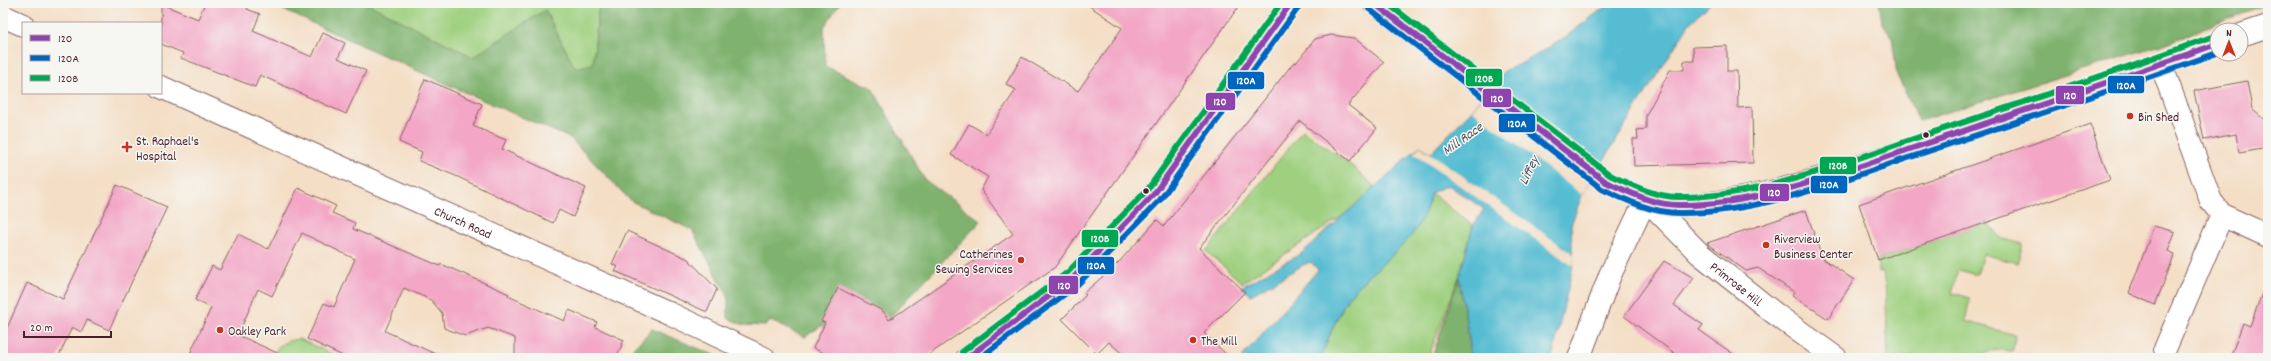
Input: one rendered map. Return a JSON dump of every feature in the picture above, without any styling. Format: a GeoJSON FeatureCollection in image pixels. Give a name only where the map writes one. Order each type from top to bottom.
{"type":"FeatureCollection","features":[{"type":"Feature","properties":{"kind":"main road"},"geometry":{"type":"LineString","coordinates":[[967,358],[1073,278],[1154,194],[1217,109],[1291,3]]}},
{"type":"Feature","properties":{"kind":"main road"},"geometry":{"type":"LineString","coordinates":[[1374,3],[1606,182],[1646,199],[1663,204],[1687,206],[1719,202],[1765,192],[1835,173],[2209,47]]}},
{"type":"Feature","properties":{"kind":"main road"},"geometry":{"type":"LineString","coordinates":[[3,16],[22,25]]}},
{"type":"Feature","properties":{"kind":"main road"},"geometry":{"type":"LineString","coordinates":[[2249,33],[2268,26]]}},
{"type":"Feature","properties":{"kind":"main road"},"geometry":{"type":"LineString","coordinates":[[2161,64],[2202,180],[2211,201],[2222,215],[2268,236]]}},
{"type":"Feature","properties":{"kind":"main road","name":"Church Road"},"geometry":{"type":"LineString","coordinates":[[162,87],[672,314],[764,358]]}},
{"type":"Feature","properties":{"kind":"main road"},"geometry":{"type":"LineString","coordinates":[[1579,358],[1610,275],[1646,199]]}},
{"type":"Feature","properties":{"kind":"main road","name":"Primrose Hill"},"geometry":{"type":"LineString","coordinates":[[1646,199],[1700,254],[1778,316],[1836,358]]}},
{"type":"Feature","properties":{"kind":"main road"},"geometry":{"type":"LineString","coordinates":[[2165,349],[2222,215]]}},
{"type":"Feature","properties":{"kind":"green space"},"geometry":{"type":"Polygon","coordinates":[[[268,3],[366,3],[473,57],[545,10],[575,68],[593,64],[599,3],[840,3],[824,27],[825,66],[872,88],[925,180],[981,221],[872,336],[843,324],[821,326],[805,337],[771,321],[765,326],[743,325],[728,318],[728,296],[692,230],[631,201],[570,138],[473,96],[268,3]]]}},
{"type":"Feature","properties":{"kind":"green space"},"geometry":{"type":"Polygon","coordinates":[[[366,3],[599,3],[593,64],[575,68],[545,11],[473,57],[366,3]]]}},
{"type":"Feature","properties":{"kind":"green space"},"geometry":{"type":"Polygon","coordinates":[[[1879,3],[2268,3],[2220,22],[2209,22],[2209,26],[2164,44],[1919,121],[1897,75],[1892,37],[1882,22],[1879,3]]]}},
{"type":"Feature","properties":{"kind":"green space"},"geometry":{"type":"Polygon","coordinates":[[[1303,130],[1352,166],[1375,187],[1357,206],[1242,283],[1206,251],[1303,130]]]}},
{"type":"Feature","properties":{"kind":"green space"},"geometry":{"type":"Polygon","coordinates":[[[1431,193],[1473,226],[1459,277],[1428,358],[1320,358],[1345,302],[1373,272],[1408,239],[1418,226],[1426,211],[1431,193]]]}},
{"type":"Feature","properties":{"kind":"green space"},"geometry":{"type":"Polygon","coordinates":[[[1988,222],[2000,238],[2023,244],[2017,263],[1983,254],[1977,275],[1958,270],[1952,293],[1970,298],[1965,321],[2015,335],[2013,351],[1992,350],[1979,358],[1888,358],[1885,278],[1882,271],[1878,272],[1878,260],[1988,222]]]}},
{"type":"Feature","properties":{"kind":"green space"},"geometry":{"type":"Polygon","coordinates":[[[1459,277],[1470,345],[1469,358],[1432,358],[1459,277]]]}},
{"type":"Feature","properties":{"kind":"green space"},"geometry":{"type":"Polygon","coordinates":[[[652,329],[721,358],[624,358],[652,329]]]}},
{"type":"Feature","properties":{"kind":"green space"},"geometry":{"type":"Polygon","coordinates":[[[299,339],[341,358],[271,358],[279,346],[285,342],[299,339]]]}},
{"type":"Feature","properties":{"kind":"water"},"geometry":{"type":"Polygon","coordinates":[[[1610,3],[1711,3],[1689,24],[1582,195],[1571,225],[1573,266],[1552,358],[1469,358],[1470,345],[1459,277],[1473,226],[1484,209],[1448,185],[1431,193],[1426,211],[1418,226],[1408,239],[1361,284],[1345,302],[1320,358],[1241,358],[1318,270],[1311,262],[1305,264],[1251,295],[1241,287],[1302,253],[1420,146],[1431,153],[1472,110],[1504,71],[1526,61],[1564,38],[1610,3]]]}},
{"type":"Feature","properties":{"kind":"pier"},"geometry":{"type":"Polygon","coordinates":[[[1496,82],[1601,165],[1582,195],[1472,110],[1496,82]]]}},
{"type":"Feature","properties":{"kind":"pier"},"geometry":{"type":"Polygon","coordinates":[[[1420,146],[1573,254],[1573,266],[1414,153],[1420,146]]]}},
{"type":"Feature","properties":{"kind":"building"},"geometry":{"type":"Polygon","coordinates":[[[205,3],[250,3],[247,9],[260,14],[253,31],[312,57],[323,33],[345,43],[338,58],[366,71],[346,114],[260,75],[255,87],[181,58],[183,53],[162,44],[161,4],[198,19],[205,3]]]}},
{"type":"Feature","properties":{"kind":"building"},"geometry":{"type":"Polygon","coordinates":[[[1085,3],[1241,3],[1055,267],[924,358],[833,358],[813,348],[825,323],[821,321],[838,288],[883,311],[889,320],[1013,234],[981,190],[988,177],[951,155],[969,124],[986,134],[1016,90],[1006,84],[1022,57],[1078,91],[1122,28],[1085,3]]]}},
{"type":"Feature","properties":{"kind":"building"},"geometry":{"type":"Polygon","coordinates":[[[1331,35],[1354,38],[1384,62],[1348,105],[1377,128],[1350,161],[1300,121],[1199,248],[1245,292],[1204,333],[1230,358],[1127,358],[1109,342],[1097,354],[1062,319],[1086,295],[1084,293],[1119,262],[1157,220],[1164,226],[1294,62],[1296,63],[1315,39],[1331,35]]]}},
{"type":"Feature","properties":{"kind":"building"},"geometry":{"type":"Polygon","coordinates":[[[1727,46],[1727,71],[1737,71],[1738,108],[1752,107],[1753,163],[1634,166],[1633,139],[1638,139],[1637,130],[1646,129],[1646,115],[1670,70],[1684,70],[1684,61],[1694,61],[1693,47],[1727,46]]]}},
{"type":"Feature","properties":{"kind":"building"},"geometry":{"type":"Polygon","coordinates":[[[425,79],[482,104],[473,126],[506,140],[502,149],[586,188],[573,217],[559,210],[553,223],[456,176],[419,161],[422,152],[399,142],[425,79]]]}},
{"type":"Feature","properties":{"kind":"building"},"geometry":{"type":"Polygon","coordinates":[[[2247,81],[2252,109],[2268,123],[2268,148],[2239,153],[2236,134],[2204,140],[2194,91],[2247,81]]]}},
{"type":"Feature","properties":{"kind":"building"},"geometry":{"type":"Polygon","coordinates":[[[2090,124],[2110,180],[1878,260],[1859,204],[2090,124]]]}},
{"type":"Feature","properties":{"kind":"building"},"geometry":{"type":"Polygon","coordinates":[[[117,185],[167,207],[109,330],[87,320],[81,332],[72,327],[58,358],[3,358],[3,337],[27,283],[63,299],[117,185]]]}},
{"type":"Feature","properties":{"kind":"building"},"geometry":{"type":"Polygon","coordinates":[[[298,188],[336,206],[332,213],[355,223],[353,229],[440,266],[441,264],[480,281],[509,294],[508,296],[564,321],[569,310],[597,322],[595,327],[624,340],[616,358],[515,358],[515,338],[488,328],[465,336],[444,328],[442,313],[431,300],[404,288],[385,331],[444,358],[347,358],[307,339],[324,303],[334,307],[355,259],[302,233],[272,296],[258,289],[238,335],[288,358],[188,358],[211,308],[195,300],[212,266],[220,270],[238,234],[268,249],[298,188]]]}},
{"type":"Feature","properties":{"kind":"building"},"geometry":{"type":"Polygon","coordinates":[[[1806,210],[1822,258],[1854,280],[1828,319],[1792,295],[1794,292],[1758,268],[1746,271],[1707,243],[1806,210]]]}},
{"type":"Feature","properties":{"kind":"building"},"geometry":{"type":"Polygon","coordinates":[[[2154,226],[2175,232],[2168,251],[2175,254],[2155,305],[2129,293],[2154,226]]]}},
{"type":"Feature","properties":{"kind":"building"},"geometry":{"type":"Polygon","coordinates":[[[627,231],[688,259],[717,289],[707,312],[615,271],[618,267],[612,264],[627,231]]]}},
{"type":"Feature","properties":{"kind":"building"},"geometry":{"type":"Polygon","coordinates":[[[1664,261],[1694,278],[1674,305],[1703,325],[1699,330],[1739,358],[1681,358],[1624,316],[1664,261]]]}},
{"type":"Feature","properties":{"kind":"building"},"geometry":{"type":"Polygon","coordinates":[[[2265,285],[2268,286],[2268,358],[2230,358],[2243,323],[2250,326],[2265,285]]]}},
{"type":"Feature","properties":{"kind":"transit line","name":"120B"},"geometry":{"type":"LineString","coordinates":[[962,352],[1068,272],[1148,189],[1281,3]]}},
{"type":"Feature","properties":{"kind":"transit line","name":"120"},"geometry":{"type":"LineString","coordinates":[[967,358],[1073,278],[1154,194],[1291,3]]}},
{"type":"Feature","properties":{"kind":"transit line","name":"120"},"geometry":{"type":"LineString","coordinates":[[1374,3],[1606,182],[1632,194],[1660,203],[1679,205],[1710,204],[1740,200],[1802,185],[2209,47]]}},
{"type":"Feature","properties":{"kind":"transit line","name":"120B"},"geometry":{"type":"LineString","coordinates":[[1387,3],[1610,175],[1652,193],[1679,197],[1709,196],[1739,192],[1830,168],[2209,38]]}},
{"type":"Feature","properties":{"kind":"transit line","name":"120A"},"geometry":{"type":"LineString","coordinates":[[980,358],[1078,284],[1160,200],[1298,8]]}},
{"type":"Feature","properties":{"kind":"transit line","name":"120A"},"geometry":{"type":"LineString","coordinates":[[1369,9],[1602,189],[1649,208],[1659,211],[1679,213],[1710,212],[1741,208],[1803,193],[2209,56]]}},
{"type":"Feature","properties":{"kind":"place","name":"Bin Shed"},"geometry":{"type":"Point","coordinates":[2130,116]}},
{"type":"Feature","properties":{"kind":"place","name":"St. Raphael's Hospital"},"geometry":{"type":"Point","coordinates":[127,147]}},
{"type":"Feature","properties":{"kind":"place","name":"Riverview Business Center"},"geometry":{"type":"Point","coordinates":[1766,245]}},
{"type":"Feature","properties":{"kind":"place","name":"Catherines Sewing Services"},"geometry":{"type":"Point","coordinates":[1021,260]}},
{"type":"Feature","properties":{"kind":"place","name":"Oakley Park"},"geometry":{"type":"Point","coordinates":[220,330]}},
{"type":"Feature","properties":{"kind":"place","name":"The Mill"},"geometry":{"type":"Point","coordinates":[1193,340]}},
{"type":"Feature","properties":{"kind":"water label","name":"Mill Race"},"geometry":{"type":"Point","coordinates":[1462,138]}},
{"type":"Feature","properties":{"kind":"water label","name":"Liffey"},"geometry":{"type":"Point","coordinates":[1528,170]}}]}
